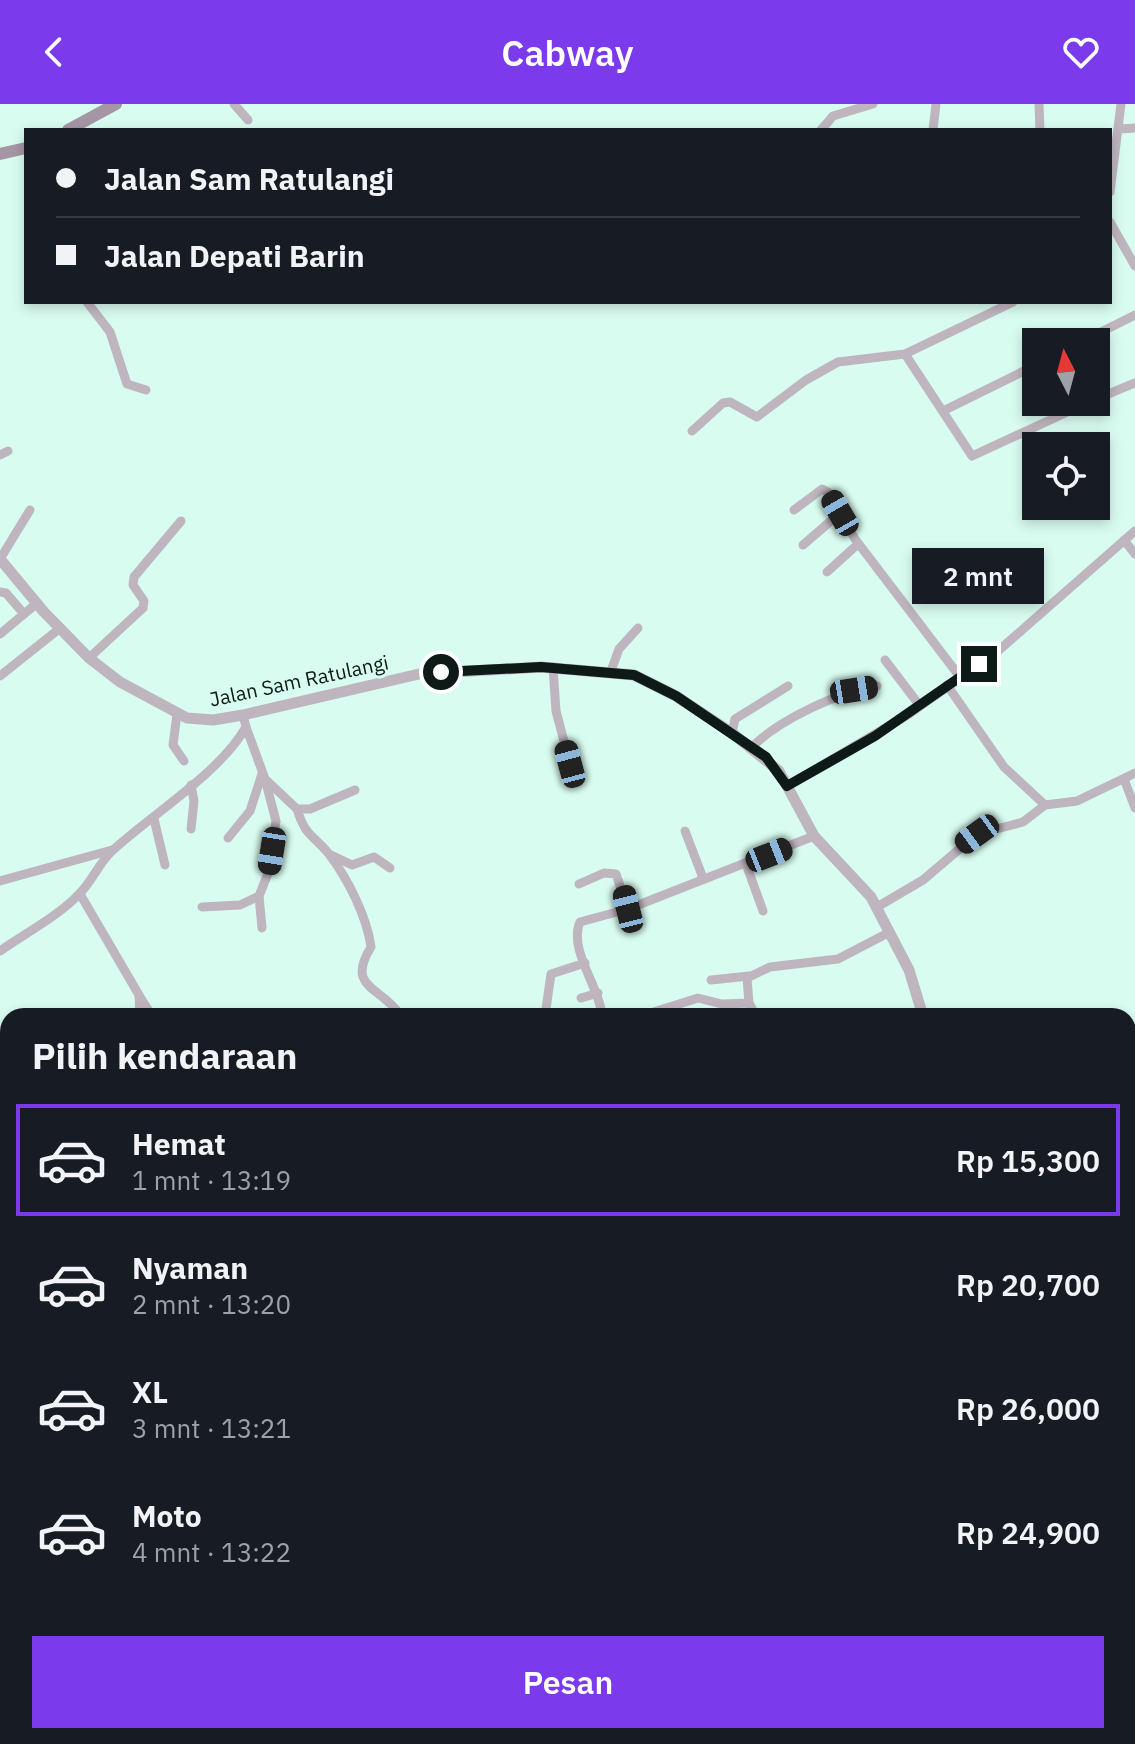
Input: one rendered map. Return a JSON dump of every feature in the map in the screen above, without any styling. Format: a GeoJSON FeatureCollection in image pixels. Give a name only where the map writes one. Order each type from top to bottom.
{"type":"FeatureCollection","features":[{"type":"Feature","properties":{"kind":"main road"},"geometry":{"type":"LineString","coordinates":[[71,128],[109,106]]}},
{"type":"Feature","properties":{"kind":"main road"},"geometry":{"type":"LineString","coordinates":[[0,154],[24,148]]}},
{"type":"Feature","properties":{"kind":"street"},"geometry":{"type":"LineString","coordinates":[[234,104],[248,120]]}},
{"type":"Feature","properties":{"kind":"street"},"geometry":{"type":"LineString","coordinates":[[823,128],[833,116],[873,104]]}},
{"type":"Feature","properties":{"kind":"street"},"geometry":{"type":"LineString","coordinates":[[933,128],[936,104]]}},
{"type":"Feature","properties":{"kind":"street"},"geometry":{"type":"LineString","coordinates":[[1039,104],[1040,128]]}},
{"type":"Feature","properties":{"kind":"street"},"geometry":{"type":"LineString","coordinates":[[1112,179],[1121,104]]}},
{"type":"Feature","properties":{"kind":"street"},"geometry":{"type":"LineString","coordinates":[[1120,129],[1135,128]]}},
{"type":"Feature","properties":{"kind":"street"},"geometry":{"type":"LineString","coordinates":[[1112,226],[1135,266]]}},
{"type":"Feature","properties":{"kind":"street"},"geometry":{"type":"LineString","coordinates":[[1112,253],[1122,247]]}},
{"type":"Feature","properties":{"kind":"street"},"geometry":{"type":"LineString","coordinates":[[89,304],[110,332],[127,384],[146,390]]}},
{"type":"Feature","properties":{"kind":"street"},"geometry":{"type":"LineString","coordinates":[[692,431],[723,403],[730,402],[757,417],[806,380],[838,362],[905,354],[1009,304]]}},
{"type":"Feature","properties":{"kind":"street"},"geometry":{"type":"LineString","coordinates":[[1109,328],[1135,315]]}},
{"type":"Feature","properties":{"kind":"street"},"geometry":{"type":"LineString","coordinates":[[905,354],[974,456],[1059,416]]}},
{"type":"Feature","properties":{"kind":"street"},"geometry":{"type":"LineString","coordinates":[[943,411],[1022,372]]}},
{"type":"Feature","properties":{"kind":"street"},"geometry":{"type":"LineString","coordinates":[[1110,393],[1135,383]]}},
{"type":"Feature","properties":{"kind":"street"},"geometry":{"type":"LineString","coordinates":[[794,510],[822,489],[828,492],[858,544],[960,677]]}},
{"type":"Feature","properties":{"kind":"street"},"geometry":{"type":"LineString","coordinates":[[0,559],[30,510]]}},
{"type":"Feature","properties":{"kind":"street"},"geometry":{"type":"LineString","coordinates":[[803,545],[840,513]]}},
{"type":"Feature","properties":{"kind":"street"},"geometry":{"type":"LineString","coordinates":[[89,658],[143,608],[144,601],[133,585],[134,577],[181,521]]}},
{"type":"Feature","properties":{"kind":"street"},"geometry":{"type":"LineString","coordinates":[[787,786],[920,706],[998,651],[1135,531]]}},
{"type":"Feature","properties":{"kind":"street"},"geometry":{"type":"LineString","coordinates":[[1124,540],[1135,554]]}},
{"type":"Feature","properties":{"kind":"street"},"geometry":{"type":"LineString","coordinates":[[827,572],[858,544]]}},
{"type":"Feature","properties":{"kind":"street","name":"Jalan Sam Ratulangi"},"geometry":{"type":"LineString","coordinates":[[0,559],[36,604],[89,658],[120,682],[177,714],[200,720],[245,721],[396,678],[500,668],[553,667],[634,675],[732,733],[779,771],[814,836],[877,907],[918,992],[921,1008]]}},
{"type":"Feature","properties":{"kind":"street"},"geometry":{"type":"LineString","coordinates":[[0,592],[6,593],[24,614]]}},
{"type":"Feature","properties":{"kind":"street"},"geometry":{"type":"LineString","coordinates":[[0,634],[36,604]]}},
{"type":"Feature","properties":{"kind":"street"},"geometry":{"type":"LineString","coordinates":[[611,671],[619,649],[638,628]]}},
{"type":"Feature","properties":{"kind":"street"},"geometry":{"type":"LineString","coordinates":[[0,676],[59,629]]}},
{"type":"Feature","properties":{"kind":"street"},"geometry":{"type":"LineString","coordinates":[[885,660],[920,706]]}},
{"type":"Feature","properties":{"kind":"street"},"geometry":{"type":"LineString","coordinates":[[553,667],[556,711],[570,764]]}},
{"type":"Feature","properties":{"kind":"street"},"geometry":{"type":"LineString","coordinates":[[947,685],[1004,767],[1045,805]]}},
{"type":"Feature","properties":{"kind":"street"},"geometry":{"type":"LineString","coordinates":[[732,733],[735,719],[788,686]]}},
{"type":"Feature","properties":{"kind":"street"},"geometry":{"type":"LineString","coordinates":[[752,747],[767,734],[834,698],[877,686]]}},
{"type":"Feature","properties":{"kind":"street"},"geometry":{"type":"LineString","coordinates":[[177,714],[173,745],[184,761]]}},
{"type":"Feature","properties":{"kind":"street"},"geometry":{"type":"LineString","coordinates":[[245,721],[276,821],[269,871],[259,896],[262,928]]}},
{"type":"Feature","properties":{"kind":"street"},"geometry":{"type":"LineString","coordinates":[[0,951],[80,894],[90,876],[114,849],[154,819],[191,785],[245,721]]}},
{"type":"Feature","properties":{"kind":"street"},"geometry":{"type":"LineString","coordinates":[[877,907],[923,880],[977,834],[1023,822],[1045,805],[1077,801],[1135,773]]}},
{"type":"Feature","properties":{"kind":"street"},"geometry":{"type":"LineString","coordinates":[[264,775],[297,809],[305,832],[328,853],[346,865],[374,857],[390,868]]}},
{"type":"Feature","properties":{"kind":"street"},"geometry":{"type":"LineString","coordinates":[[228,838],[250,811],[264,775]]}},
{"type":"Feature","properties":{"kind":"street"},"geometry":{"type":"LineString","coordinates":[[1124,779],[1135,808]]}},
{"type":"Feature","properties":{"kind":"street"},"geometry":{"type":"LineString","coordinates":[[191,785],[194,801],[191,829]]}},
{"type":"Feature","properties":{"kind":"street"},"geometry":{"type":"LineString","coordinates":[[297,809],[310,809],[355,790]]}},
{"type":"Feature","properties":{"kind":"street"},"geometry":{"type":"LineString","coordinates":[[154,819],[165,865]]}},
{"type":"Feature","properties":{"kind":"street"},"geometry":{"type":"LineString","coordinates":[[685,831],[703,878]]}},
{"type":"Feature","properties":{"kind":"street"},"geometry":{"type":"LineString","coordinates":[[599,1008],[598,993],[577,933],[580,922],[628,909],[814,836]]}},
{"type":"Feature","properties":{"kind":"street"},"geometry":{"type":"LineString","coordinates":[[0,881],[114,849]]}},
{"type":"Feature","properties":{"kind":"street"},"geometry":{"type":"LineString","coordinates":[[328,853],[366,922],[371,947],[362,958],[361,972],[369,988],[392,1002],[396,1008]]}},
{"type":"Feature","properties":{"kind":"street"},"geometry":{"type":"LineString","coordinates":[[746,864],[763,911]]}},
{"type":"Feature","properties":{"kind":"street"},"geometry":{"type":"LineString","coordinates":[[579,884],[604,873],[616,874],[628,909]]}},
{"type":"Feature","properties":{"kind":"street"},"geometry":{"type":"LineString","coordinates":[[80,894],[147,1008]]}},
{"type":"Feature","properties":{"kind":"street"},"geometry":{"type":"LineString","coordinates":[[202,907],[240,905],[259,896]]}},
{"type":"Feature","properties":{"kind":"street"},"geometry":{"type":"LineString","coordinates":[[711,980],[749,976],[770,967],[838,959],[888,933]]}},
{"type":"Feature","properties":{"kind":"street"},"geometry":{"type":"LineString","coordinates":[[546,1008],[551,974],[585,963]]}},
{"type":"Feature","properties":{"kind":"street"},"geometry":{"type":"LineString","coordinates":[[749,976],[752,1008]]}},
{"type":"Feature","properties":{"kind":"street"},"geometry":{"type":"LineString","coordinates":[[581,998],[598,993]]}},
{"type":"Feature","properties":{"kind":"street"},"geometry":{"type":"LineString","coordinates":[[139,995],[140,1008]]}},
{"type":"Feature","properties":{"kind":"street"},"geometry":{"type":"LineString","coordinates":[[666,1008],[698,998],[722,1004],[749,1003]]}},
{"type":"Feature","properties":{"kind":"street"},"geometry":{"type":"LineString","coordinates":[[722,1004],[722,1008]]}},
{"type":"Feature","properties":{"kind":"route"},"geometry":{"type":"LineString","coordinates":[[441,672],[541,667],[600,669],[634,675],[676,696],[766,757],[787,786],[875,736],[979,664]]}}]}
